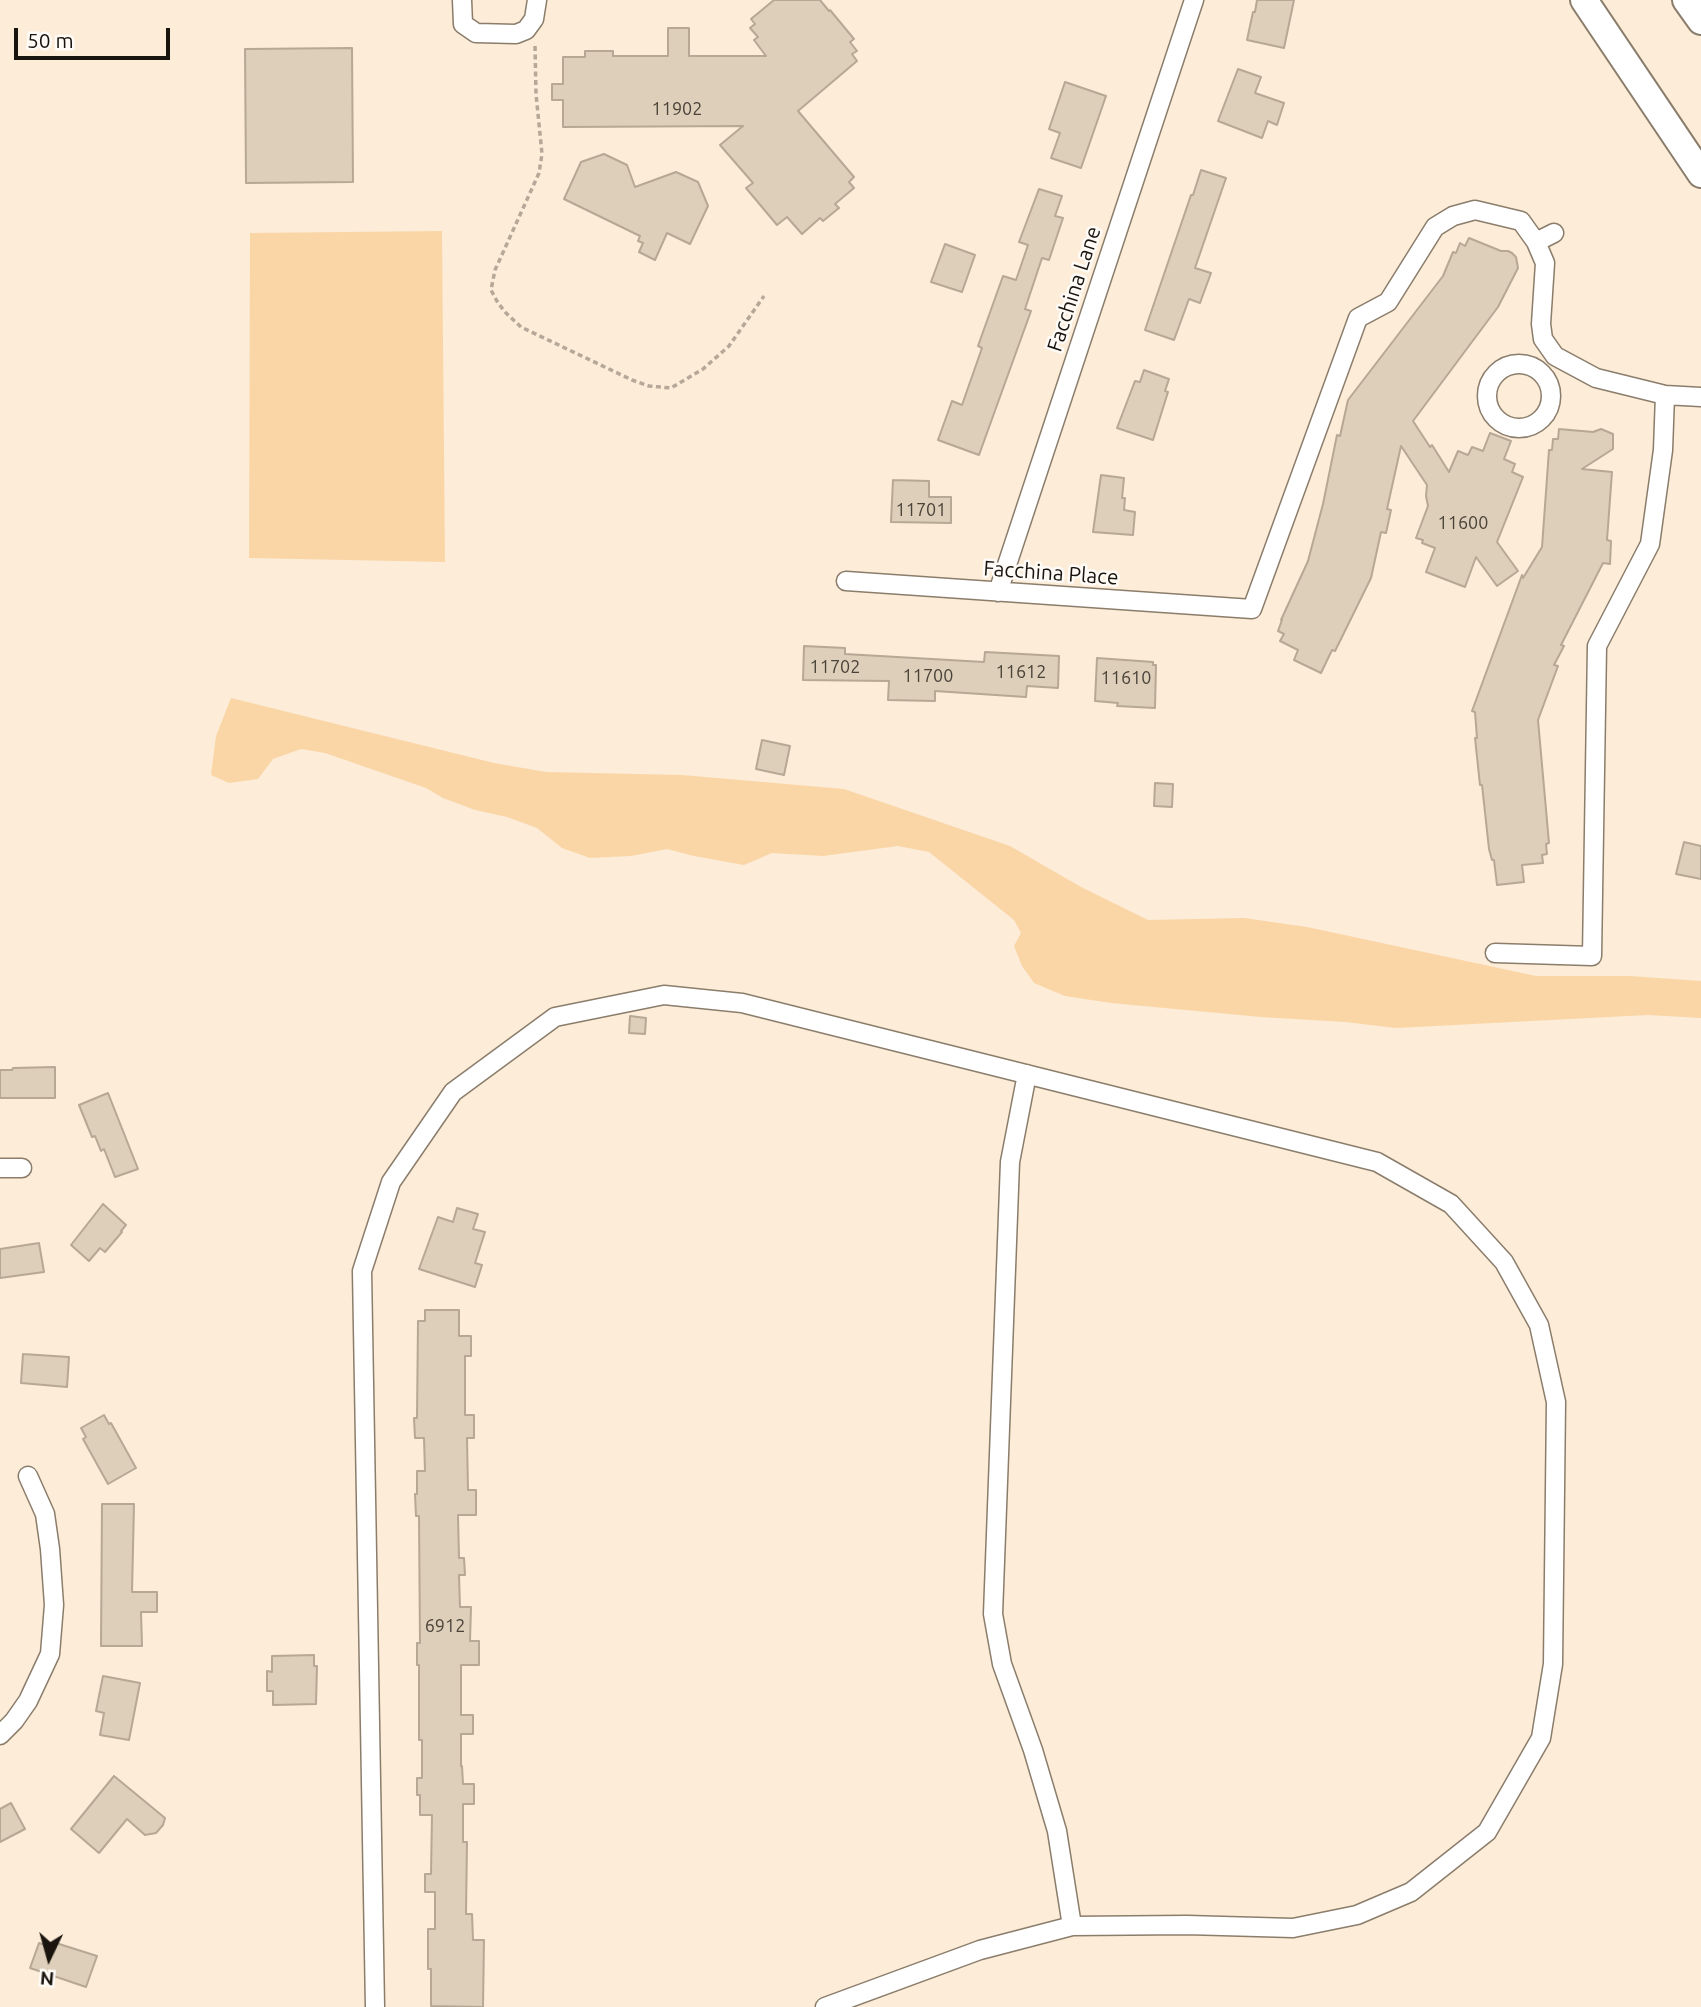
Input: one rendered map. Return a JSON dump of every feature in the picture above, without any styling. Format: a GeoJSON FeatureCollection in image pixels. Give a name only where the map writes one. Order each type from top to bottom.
{"type":"FeatureCollection","features":[{"type":"Feature","properties":{"kind":"main road"},"geometry":{"type":"LineString","coordinates":[[1584,0],[1701,174]]}},
{"type":"Feature","properties":{"kind":"main road"},"geometry":{"type":"LineString","coordinates":[[1686,0],[1701,21]]}},
{"type":"Feature","properties":{"kind":"street"},"geometry":{"type":"LineString","coordinates":[[462,0],[463,24],[476,33],[516,34],[526,30],[534,19],[537,0]]}},
{"type":"Feature","properties":{"kind":"street","name":"Facchina Lane"},"geometry":{"type":"LineString","coordinates":[[998,592],[1194,0]]}},
{"type":"Feature","properties":{"kind":"street","name":"Facchina Place"},"geometry":{"type":"LineString","coordinates":[[846,581],[1252,610],[1358,318],[1388,302],[1436,227],[1453,216],[1475,210],[1521,221],[1536,242]]}},
{"type":"Feature","properties":{"kind":"street"},"geometry":{"type":"LineString","coordinates":[[1554,233],[1536,242],[1545,263],[1541,324],[1543,340],[1555,356],[1595,377],[1665,395],[1701,397]]}},
{"type":"Feature","properties":{"kind":"street"},"geometry":{"type":"LineString","coordinates":[[1540,372],[1555,356]]}},
{"type":"Feature","properties":{"kind":"street"},"geometry":{"type":"LineString","coordinates":[[1495,953],[1591,956],[1597,646],[1650,544],[1663,450],[1665,395]]}},
{"type":"Feature","properties":{"kind":"street"},"geometry":{"type":"LineString","coordinates":[[375,2007],[362,1271],[391,1182],[453,1092],[555,1017],[664,995],[742,1003],[1377,1162],[1451,1204],[1504,1262],[1539,1325],[1556,1402],[1553,1664],[1541,1738],[1487,1832],[1412,1892],[1357,1915],[1293,1928],[1072,1926],[981,1950],[825,2007]]}},
{"type":"Feature","properties":{"kind":"street"},"geometry":{"type":"LineString","coordinates":[[1027,1074],[1010,1162],[993,1614],[1002,1664],[1033,1749],[1057,1832],[1072,1926]]}},
{"type":"Feature","properties":{"kind":"street"},"geometry":{"type":"LineString","coordinates":[[0,1168],[22,1168]]}},
{"type":"Feature","properties":{"kind":"street"},"geometry":{"type":"LineString","coordinates":[[0,1735],[14,1721],[39,1680],[50,1654],[53,1627],[54,1605],[45,1514],[28,1476]]}},
{"type":"Feature","properties":{"kind":"path"},"geometry":{"type":"LineString","coordinates":[[534,19],[536,94],[542,154],[539,173],[495,270],[491,290],[506,313],[521,327],[632,380],[649,386],[671,388],[703,369],[729,346],[764,296]]}},
{"type":"Feature","properties":{"kind":"shaded area"},"geometry":{"type":"Polygon","coordinates":[[[442,231],[445,562],[249,558],[250,233],[442,231]]]}},
{"type":"Feature","properties":{"kind":"shaded area"},"geometry":{"type":"Polygon","coordinates":[[[231,698],[494,763],[546,772],[682,775],[844,789],[1010,846],[1081,887],[1148,920],[1244,918],[1307,927],[1536,976],[1630,976],[1701,981],[1701,1018],[1648,1015],[1396,1028],[1111,1003],[1065,996],[1034,983],[1022,966],[1014,946],[1021,933],[1014,920],[929,852],[898,846],[823,856],[772,853],[744,865],[667,849],[631,856],[590,858],[562,848],[537,828],[507,817],[475,810],[443,798],[426,788],[325,753],[301,749],[273,759],[258,779],[229,783],[211,775],[216,736],[231,698]]]}},
{"type":"Feature","properties":{"kind":"building"},"geometry":{"type":"Polygon","coordinates":[[[774,0],[820,0],[854,39],[850,42],[857,51],[852,54],[857,61],[798,111],[854,177],[849,182],[854,188],[835,204],[839,208],[823,221],[820,218],[802,234],[787,217],[777,225],[746,188],[753,183],[720,145],[743,126],[563,127],[563,100],[552,100],[552,84],[563,84],[563,57],[585,57],[585,51],[613,51],[613,56],[668,56],[668,28],[689,28],[689,56],[766,56],[754,40],[758,37],[750,28],[755,24],[751,19],[774,0]]]}},
{"type":"Feature","properties":{"kind":"building"},"geometry":{"type":"Polygon","coordinates":[[[1257,0],[1294,0],[1284,48],[1247,40],[1257,0]]]}},
{"type":"Feature","properties":{"kind":"building"},"geometry":{"type":"Polygon","coordinates":[[[352,48],[353,182],[246,183],[245,49],[352,48]]]}},
{"type":"Feature","properties":{"kind":"building"},"geometry":{"type":"Polygon","coordinates":[[[1238,69],[1261,77],[1255,93],[1284,103],[1277,125],[1268,121],[1262,138],[1218,121],[1238,69]]]}},
{"type":"Feature","properties":{"kind":"building"},"geometry":{"type":"Polygon","coordinates":[[[1065,82],[1106,96],[1081,168],[1051,158],[1060,133],[1049,129],[1065,82]]]}},
{"type":"Feature","properties":{"kind":"building"},"geometry":{"type":"Polygon","coordinates":[[[604,154],[627,165],[635,187],[676,172],[698,182],[708,206],[690,244],[667,233],[655,260],[639,252],[643,243],[638,241],[640,236],[564,199],[581,162],[604,154]]]}},
{"type":"Feature","properties":{"kind":"building"},"geometry":{"type":"Polygon","coordinates":[[[1201,170],[1226,178],[1195,268],[1211,273],[1200,303],[1189,299],[1174,340],[1145,330],[1201,170]]]}},
{"type":"Feature","properties":{"kind":"building"},"geometry":{"type":"Polygon","coordinates":[[[1039,189],[1062,196],[1055,216],[1063,218],[1049,260],[1042,258],[1025,309],[1031,311],[979,455],[938,440],[952,401],[962,405],[982,348],[978,346],[1003,276],[1016,280],[1028,245],[1019,242],[1039,189]]]}},
{"type":"Feature","properties":{"kind":"building"},"geometry":{"type":"Polygon","coordinates":[[[1469,238],[1512,253],[1516,257],[1518,268],[1498,307],[1413,421],[1449,472],[1458,451],[1468,455],[1472,447],[1483,451],[1490,433],[1511,441],[1504,459],[1515,464],[1512,472],[1523,477],[1497,542],[1518,571],[1497,586],[1476,557],[1465,587],[1426,572],[1435,548],[1416,538],[1428,506],[1427,485],[1401,446],[1387,509],[1391,510],[1386,533],[1381,532],[1371,578],[1335,651],[1332,650],[1321,673],[1294,660],[1298,650],[1280,641],[1284,634],[1278,631],[1308,561],[1337,435],[1340,436],[1348,400],[1443,276],[1453,252],[1456,253],[1460,243],[1465,246],[1469,238]]]}},
{"type":"Feature","properties":{"kind":"building"},"geometry":{"type":"Polygon","coordinates":[[[945,244],[975,255],[962,292],[931,282],[945,244]]]}},
{"type":"Feature","properties":{"kind":"building"},"geometry":{"type":"Polygon","coordinates":[[[1144,370],[1169,379],[1165,391],[1168,392],[1153,440],[1117,428],[1135,381],[1140,382],[1144,370]]]}},
{"type":"Feature","properties":{"kind":"building"},"geometry":{"type":"Polygon","coordinates":[[[1559,429],[1593,432],[1601,429],[1613,434],[1613,449],[1582,469],[1612,472],[1607,540],[1611,541],[1610,564],[1603,563],[1561,645],[1564,646],[1554,665],[1558,666],[1538,720],[1549,843],[1546,844],[1547,854],[1542,855],[1543,863],[1522,865],[1524,882],[1497,885],[1480,785],[1475,712],[1472,711],[1522,575],[1523,578],[1542,547],[1549,450],[1552,450],[1553,439],[1558,439],[1559,429]]]}},
{"type":"Feature","properties":{"kind":"building"},"geometry":{"type":"Polygon","coordinates":[[[1101,475],[1124,478],[1124,510],[1135,512],[1133,535],[1093,532],[1101,475]]]}},
{"type":"Feature","properties":{"kind":"building"},"geometry":{"type":"Polygon","coordinates":[[[893,480],[929,481],[929,497],[951,497],[951,523],[891,522],[893,480]]]}},
{"type":"Feature","properties":{"kind":"building"},"geometry":{"type":"Polygon","coordinates":[[[804,646],[845,648],[845,654],[984,662],[985,652],[1059,656],[1058,688],[1027,686],[1026,697],[935,691],[935,701],[888,700],[889,681],[803,680],[804,646]]]}},
{"type":"Feature","properties":{"kind":"building"},"geometry":{"type":"Polygon","coordinates":[[[1097,658],[1153,662],[1153,665],[1156,665],[1155,708],[1117,706],[1118,703],[1095,701],[1097,658]]]}},
{"type":"Feature","properties":{"kind":"building"},"geometry":{"type":"Polygon","coordinates":[[[762,740],[790,746],[784,775],[756,769],[762,740]]]}},
{"type":"Feature","properties":{"kind":"building"},"geometry":{"type":"Polygon","coordinates":[[[1155,783],[1173,784],[1172,807],[1154,806],[1155,783]]]}},
{"type":"Feature","properties":{"kind":"building"},"geometry":{"type":"Polygon","coordinates":[[[1684,842],[1701,846],[1701,879],[1676,874],[1684,842]]]}},
{"type":"Feature","properties":{"kind":"building"},"geometry":{"type":"Polygon","coordinates":[[[630,1016],[646,1018],[645,1034],[629,1033],[630,1016]]]}},
{"type":"Feature","properties":{"kind":"building"},"geometry":{"type":"Polygon","coordinates":[[[55,1067],[55,1098],[0,1098],[0,1070],[55,1067]]]}},
{"type":"Feature","properties":{"kind":"building"},"geometry":{"type":"Polygon","coordinates":[[[108,1093],[138,1169],[115,1177],[104,1149],[101,1151],[95,1136],[92,1137],[79,1105],[108,1093]]]}},
{"type":"Feature","properties":{"kind":"building"},"geometry":{"type":"Polygon","coordinates":[[[103,1204],[126,1225],[105,1252],[100,1248],[89,1261],[71,1245],[103,1204]]]}},
{"type":"Feature","properties":{"kind":"building"},"geometry":{"type":"Polygon","coordinates":[[[457,1208],[478,1214],[473,1229],[485,1232],[475,1263],[482,1265],[475,1287],[419,1269],[438,1217],[453,1222],[457,1208]]]}},
{"type":"Feature","properties":{"kind":"building"},"geometry":{"type":"Polygon","coordinates":[[[39,1243],[44,1272],[0,1278],[0,1249],[39,1243]]]}},
{"type":"Feature","properties":{"kind":"building"},"geometry":{"type":"Polygon","coordinates":[[[425,1310],[459,1310],[459,1336],[471,1336],[471,1356],[465,1356],[465,1415],[474,1415],[474,1438],[467,1438],[468,1490],[476,1490],[476,1515],[458,1515],[459,1558],[464,1558],[465,1575],[459,1575],[460,1607],[471,1607],[470,1641],[479,1641],[479,1665],[461,1665],[461,1715],[473,1715],[473,1734],[461,1734],[461,1766],[463,1784],[474,1784],[474,1804],[463,1804],[463,1842],[467,1842],[466,1914],[472,1914],[473,1940],[484,1940],[483,2007],[431,2006],[428,1929],[435,1929],[435,1892],[425,1892],[425,1874],[431,1874],[432,1815],[420,1815],[420,1795],[417,1795],[417,1778],[422,1778],[422,1740],[419,1740],[417,1665],[417,1643],[420,1643],[419,1516],[416,1516],[415,1494],[417,1471],[425,1471],[424,1438],[415,1438],[414,1418],[417,1418],[418,1321],[425,1321],[425,1310]]]}},
{"type":"Feature","properties":{"kind":"building"},"geometry":{"type":"Polygon","coordinates":[[[23,1354],[69,1357],[67,1387],[21,1383],[23,1354]]]}},
{"type":"Feature","properties":{"kind":"building"},"geometry":{"type":"Polygon","coordinates":[[[104,1415],[136,1468],[108,1484],[83,1439],[86,1437],[81,1428],[104,1415]]]}},
{"type":"Feature","properties":{"kind":"building"},"geometry":{"type":"Polygon","coordinates":[[[102,1504],[134,1504],[132,1592],[157,1592],[157,1612],[141,1612],[142,1646],[101,1646],[102,1504]]]}},
{"type":"Feature","properties":{"kind":"building"},"geometry":{"type":"Polygon","coordinates":[[[314,1655],[314,1666],[317,1666],[316,1704],[273,1705],[273,1691],[267,1691],[267,1671],[272,1672],[272,1656],[314,1655]]]}},
{"type":"Feature","properties":{"kind":"building"},"geometry":{"type":"Polygon","coordinates":[[[103,1676],[140,1683],[129,1740],[100,1735],[104,1713],[96,1711],[103,1676]]]}},
{"type":"Feature","properties":{"kind":"building"},"geometry":{"type":"Polygon","coordinates":[[[114,1776],[165,1818],[156,1833],[145,1835],[127,1819],[99,1853],[71,1829],[114,1776]]]}},
{"type":"Feature","properties":{"kind":"building"},"geometry":{"type":"Polygon","coordinates":[[[11,1803],[25,1829],[0,1842],[0,1809],[11,1803]]]}},
{"type":"Feature","properties":{"kind":"building"},"geometry":{"type":"Polygon","coordinates":[[[39,1943],[54,1948],[56,1943],[97,1956],[86,1987],[30,1968],[39,1943]]]}}]}
